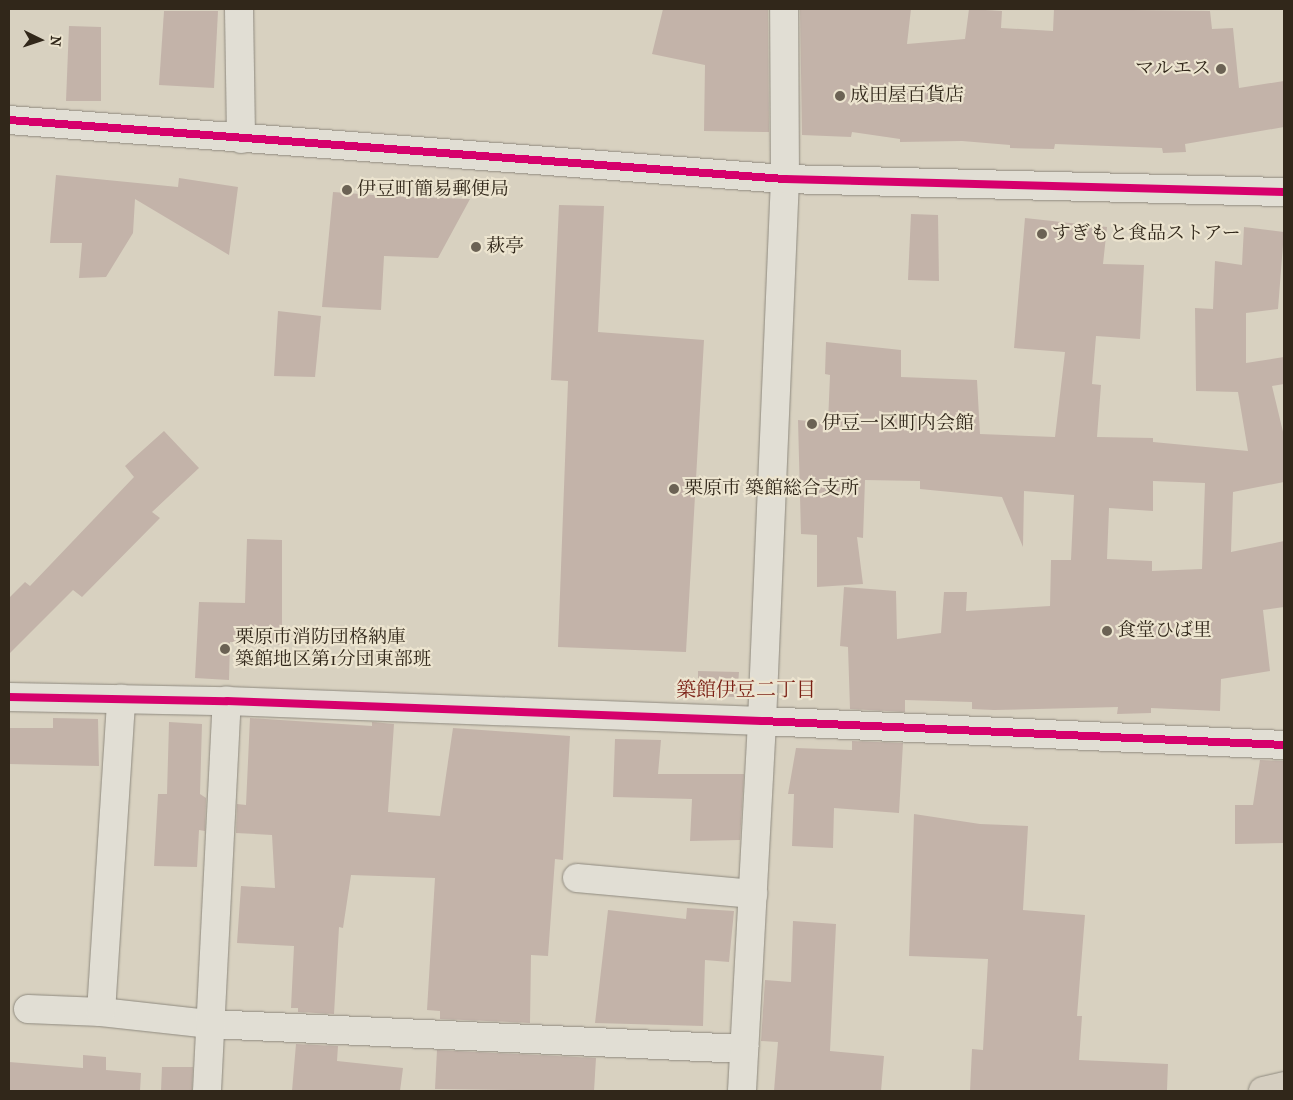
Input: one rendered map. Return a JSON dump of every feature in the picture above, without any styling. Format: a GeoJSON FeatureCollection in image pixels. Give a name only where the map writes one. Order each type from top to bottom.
{"type":"FeatureCollection","features":[{"type":"Feature","properties":{"kind":"main road"},"geometry":{"type":"LineString","coordinates":[[1263,1091],[1284,1086]]}},
{"type":"Feature","properties":{"kind":"street"},"geometry":{"type":"LineString","coordinates":[[239,9],[241,139]]}},
{"type":"Feature","properties":{"kind":"street"},"geometry":{"type":"LineString","coordinates":[[742,1091],[762,721],[785,179],[784,9]]}},
{"type":"Feature","properties":{"kind":"street"},"geometry":{"type":"LineString","coordinates":[[9,120],[785,179],[1284,192]]}},
{"type":"Feature","properties":{"kind":"street"},"geometry":{"type":"LineString","coordinates":[[9,697],[227,701],[762,721],[1284,745]]}},
{"type":"Feature","properties":{"kind":"street"},"geometry":{"type":"LineString","coordinates":[[101,1012],[121,699]]}},
{"type":"Feature","properties":{"kind":"street"},"geometry":{"type":"LineString","coordinates":[[207,1091],[227,701]]}},
{"type":"Feature","properties":{"kind":"street"},"geometry":{"type":"LineString","coordinates":[[577,878],[753,894]]}},
{"type":"Feature","properties":{"kind":"street"},"geometry":{"type":"LineString","coordinates":[[28,1008],[101,1012],[210,1024],[744,1049]]}},
{"type":"Feature","properties":{"kind":"building"},"geometry":{"type":"Polygon","coordinates":[[[663,9],[768,9],[769,132],[704,131],[705,65],[652,54],[663,9]]]}},
{"type":"Feature","properties":{"kind":"building"},"geometry":{"type":"Polygon","coordinates":[[[800,9],[911,9],[907,44],[965,39],[969,9],[1002,11],[1001,28],[1053,31],[1054,9],[1210,11],[1212,29],[1233,28],[1239,88],[1284,81],[1284,127],[1185,144],[1186,152],[1163,153],[1162,148],[1055,144],[1054,149],[1010,148],[1010,145],[962,141],[900,142],[900,139],[852,132],[851,137],[802,135],[800,9]]]}},
{"type":"Feature","properties":{"kind":"building"},"geometry":{"type":"Polygon","coordinates":[[[164,11],[218,11],[214,88],[159,85],[164,11]]]}},
{"type":"Feature","properties":{"kind":"building"},"geometry":{"type":"Polygon","coordinates":[[[69,26],[101,27],[101,101],[66,101],[69,26]]]}},
{"type":"Feature","properties":{"kind":"building"},"geometry":{"type":"Polygon","coordinates":[[[56,175],[178,187],[179,178],[238,187],[229,255],[135,199],[133,233],[106,277],[79,278],[82,243],[50,243],[56,175]]]}},
{"type":"Feature","properties":{"kind":"building"},"geometry":{"type":"Polygon","coordinates":[[[333,192],[470,199],[438,258],[384,256],[381,310],[322,307],[333,192]]]}},
{"type":"Feature","properties":{"kind":"building"},"geometry":{"type":"Polygon","coordinates":[[[559,205],[604,206],[598,332],[704,340],[686,652],[558,647],[568,381],[551,380],[559,205]]]}},
{"type":"Feature","properties":{"kind":"building"},"geometry":{"type":"Polygon","coordinates":[[[911,214],[938,215],[939,281],[908,280],[911,214]]]}},
{"type":"Feature","properties":{"kind":"building"},"geometry":{"type":"Polygon","coordinates":[[[1025,218],[1107,227],[1103,264],[1144,265],[1140,339],[1096,336],[1092,384],[1101,385],[1097,437],[1153,438],[1153,442],[1248,451],[1238,392],[1196,391],[1195,308],[1213,309],[1215,261],[1242,265],[1244,227],[1284,232],[1278,309],[1246,313],[1246,363],[1284,357],[1284,384],[1272,386],[1284,436],[1284,482],[1233,492],[1231,552],[1284,541],[1284,607],[1263,610],[1270,671],[1221,679],[1220,711],[1151,708],[1151,713],[1117,714],[1118,707],[994,710],[972,709],[972,702],[905,700],[905,712],[850,709],[848,647],[840,646],[844,587],[896,591],[897,639],[941,633],[944,592],[967,592],[966,611],[1050,606],[1051,560],[1071,560],[1074,495],[1024,491],[1023,547],[1002,497],[920,489],[920,481],[865,480],[863,538],[857,537],[863,584],[817,587],[817,535],[801,534],[798,420],[828,423],[830,375],[825,374],[826,342],[901,350],[901,377],[977,380],[980,434],[1055,437],[1065,352],[1014,348],[1025,218]],[[1153,481],[1153,511],[1109,508],[1107,559],[1152,561],[1152,571],[1202,569],[1205,483],[1153,481]]]}},
{"type":"Feature","properties":{"kind":"building"},"geometry":{"type":"Polygon","coordinates":[[[278,311],[321,316],[315,377],[274,376],[278,311]]]}},
{"type":"Feature","properties":{"kind":"building"},"geometry":{"type":"Polygon","coordinates":[[[164,431],[199,468],[152,512],[160,518],[82,597],[73,590],[9,654],[9,598],[25,582],[30,586],[134,477],[125,466],[164,431]]]}},
{"type":"Feature","properties":{"kind":"building"},"geometry":{"type":"Polygon","coordinates":[[[247,539],[282,540],[282,645],[230,642],[229,680],[195,678],[199,602],[245,603],[247,539]]]}},
{"type":"Feature","properties":{"kind":"building"},"geometry":{"type":"Polygon","coordinates":[[[698,671],[739,672],[737,697],[698,696],[698,671]]]}},
{"type":"Feature","properties":{"kind":"building"},"geometry":{"type":"Polygon","coordinates":[[[53,718],[98,719],[99,766],[9,764],[9,728],[53,728],[53,718]]]}},
{"type":"Feature","properties":{"kind":"building"},"geometry":{"type":"Polygon","coordinates":[[[250,718],[372,726],[372,722],[394,724],[388,812],[440,816],[453,728],[570,736],[563,860],[555,859],[548,956],[531,955],[530,1023],[440,1019],[440,1011],[427,1010],[435,878],[351,875],[343,928],[339,927],[334,1014],[298,1012],[298,1008],[291,1008],[294,946],[237,943],[241,886],[275,888],[272,835],[236,833],[237,804],[246,805],[250,718]]]}},
{"type":"Feature","properties":{"kind":"building"},"geometry":{"type":"Polygon","coordinates":[[[169,722],[202,724],[200,794],[206,798],[205,831],[199,830],[197,867],[154,866],[158,794],[167,794],[169,722]]]}},
{"type":"Feature","properties":{"kind":"building"},"geometry":{"type":"Polygon","coordinates":[[[615,739],[661,740],[658,774],[744,774],[740,840],[690,841],[692,799],[613,797],[615,739]]]}},
{"type":"Feature","properties":{"kind":"building"},"geometry":{"type":"Polygon","coordinates":[[[852,741],[903,743],[899,813],[834,808],[833,848],[792,846],[794,794],[788,794],[796,748],[852,750],[852,741]]]}},
{"type":"Feature","properties":{"kind":"building"},"geometry":{"type":"Polygon","coordinates":[[[1260,760],[1284,761],[1284,843],[1235,844],[1235,805],[1253,805],[1260,760]]]}},
{"type":"Feature","properties":{"kind":"building"},"geometry":{"type":"Polygon","coordinates":[[[914,814],[980,824],[1028,826],[1023,910],[1085,915],[1077,1016],[1082,1016],[1079,1060],[1168,1064],[1167,1090],[970,1091],[972,1049],[983,1050],[988,959],[909,956],[914,814]]]}},
{"type":"Feature","properties":{"kind":"building"},"geometry":{"type":"Polygon","coordinates":[[[687,908],[734,911],[729,962],[705,960],[703,1026],[595,1023],[608,910],[686,919],[687,908]]]}},
{"type":"Feature","properties":{"kind":"building"},"geometry":{"type":"Polygon","coordinates":[[[793,921],[836,924],[830,1051],[884,1056],[881,1091],[774,1091],[778,1042],[761,1041],[765,980],[791,982],[793,921]]]}},
{"type":"Feature","properties":{"kind":"building"},"geometry":{"type":"Polygon","coordinates":[[[296,1044],[338,1046],[337,1061],[403,1068],[400,1091],[292,1091],[296,1044]]]}},
{"type":"Feature","properties":{"kind":"building"},"geometry":{"type":"Polygon","coordinates":[[[437,1050],[596,1058],[594,1091],[435,1089],[437,1050]]]}},
{"type":"Feature","properties":{"kind":"building"},"geometry":{"type":"Polygon","coordinates":[[[83,1055],[106,1057],[106,1070],[141,1073],[140,1091],[9,1091],[9,1062],[83,1068],[83,1055]]]}},
{"type":"Feature","properties":{"kind":"building"},"geometry":{"type":"Polygon","coordinates":[[[162,1067],[193,1067],[192,1091],[161,1091],[162,1067]]]}},
{"type":"Feature","properties":{"kind":"cycle path"},"geometry":{"type":"LineString","coordinates":[[9,120],[785,179],[1284,192]]}},
{"type":"Feature","properties":{"kind":"cycle path"},"geometry":{"type":"LineString","coordinates":[[9,697],[227,701],[762,721],[1284,745]]}},
{"type":"Feature","properties":{"kind":"place","name":"マルエス"},"geometry":{"type":"Point","coordinates":[1221,69]}},
{"type":"Feature","properties":{"kind":"place","name":"成田屋百貨店"},"geometry":{"type":"Point","coordinates":[840,96]}},
{"type":"Feature","properties":{"kind":"place","name":"伊豆町簡易郵便局"},"geometry":{"type":"Point","coordinates":[347,190]}},
{"type":"Feature","properties":{"kind":"place","name":"すぎもと食品ストアー"},"geometry":{"type":"Point","coordinates":[1042,234]}},
{"type":"Feature","properties":{"kind":"place","name":"萩亭"},"geometry":{"type":"Point","coordinates":[476,247]}},
{"type":"Feature","properties":{"kind":"place","name":"伊豆一区町内会館"},"geometry":{"type":"Point","coordinates":[812,424]}},
{"type":"Feature","properties":{"kind":"place","name":"栗原市 築館総合支所"},"geometry":{"type":"Point","coordinates":[674,489]}},
{"type":"Feature","properties":{"kind":"place","name":"食堂ひば里"},"geometry":{"type":"Point","coordinates":[1107,631]}},
{"type":"Feature","properties":{"kind":"place","name":"栗原市消防団格納庫 築館地区第1分団東部班"},"geometry":{"type":"Point","coordinates":[225,649]}},
{"type":"Feature","properties":{"kind":"district","name":"築館伊豆二丁目"},"geometry":{"type":"Point","coordinates":[746,689]}}]}
